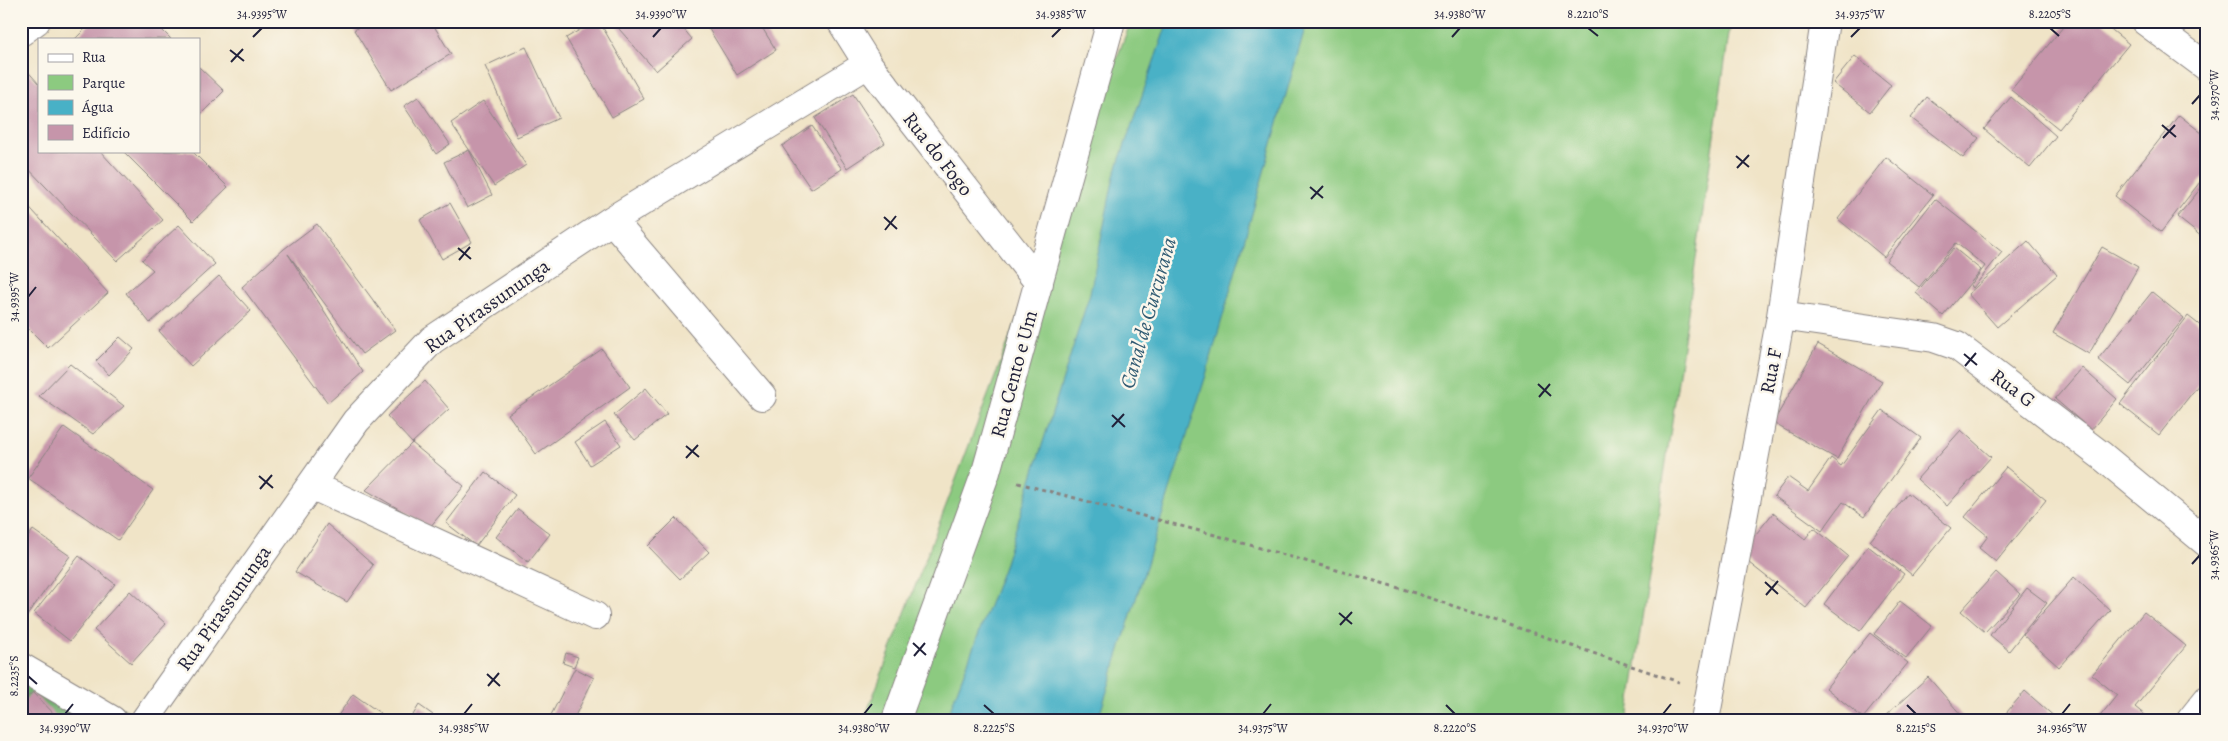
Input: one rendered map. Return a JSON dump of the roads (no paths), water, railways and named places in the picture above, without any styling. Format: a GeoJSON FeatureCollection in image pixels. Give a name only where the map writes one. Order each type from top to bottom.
{"type":"FeatureCollection","features":[{"type":"Feature","properties":{"kind":"street"},"geometry":{"type":"LineString","coordinates":[[21,32],[36,21]]}},
{"type":"Feature","properties":{"kind":"street","name":"Rua do Fogo"},"geometry":{"type":"LineString","coordinates":[[841,21],[868,64],[1039,283]]}},
{"type":"Feature","properties":{"kind":"street","name":"Rua Cento e Um"},"geometry":{"type":"LineString","coordinates":[[896,720],[986,472],[1111,21]]}},
{"type":"Feature","properties":{"kind":"street","name":"Rua F"},"geometry":{"type":"LineString","coordinates":[[1705,720],[1781,316],[1825,21]]}},
{"type":"Feature","properties":{"kind":"street"},"geometry":{"type":"LineString","coordinates":[[2145,21],[2207,67]]}},
{"type":"Feature","properties":{"kind":"street","name":"Rua Pirassununga"},"geometry":{"type":"LineString","coordinates":[[145,720],[356,421],[432,340],[612,220],[868,64]]}},
{"type":"Feature","properties":{"kind":"street"},"geometry":{"type":"LineString","coordinates":[[612,220],[762,396]]}},
{"type":"Feature","properties":{"kind":"street","name":"Rua G"},"geometry":{"type":"LineString","coordinates":[[1781,316],[1934,338],[1957,346],[2102,456],[2207,544]]}},
{"type":"Feature","properties":{"kind":"street"},"geometry":{"type":"LineString","coordinates":[[311,485],[594,616]]}},
{"type":"Feature","properties":{"kind":"street"},"geometry":{"type":"LineString","coordinates":[[21,667],[112,720]]}},
{"type":"Feature","properties":{"kind":"street"},"geometry":{"type":"LineString","coordinates":[[2191,720],[2207,700]]}},
{"type":"Feature","properties":{"kind":"water","name":"Canal de Curcurana"},"geometry":{"type":"Polygon","coordinates":[[[1168,21],[1307,21],[1206,375],[1098,720],[946,720],[1003,569],[1090,293],[1114,176],[1168,21]]]}}]}
